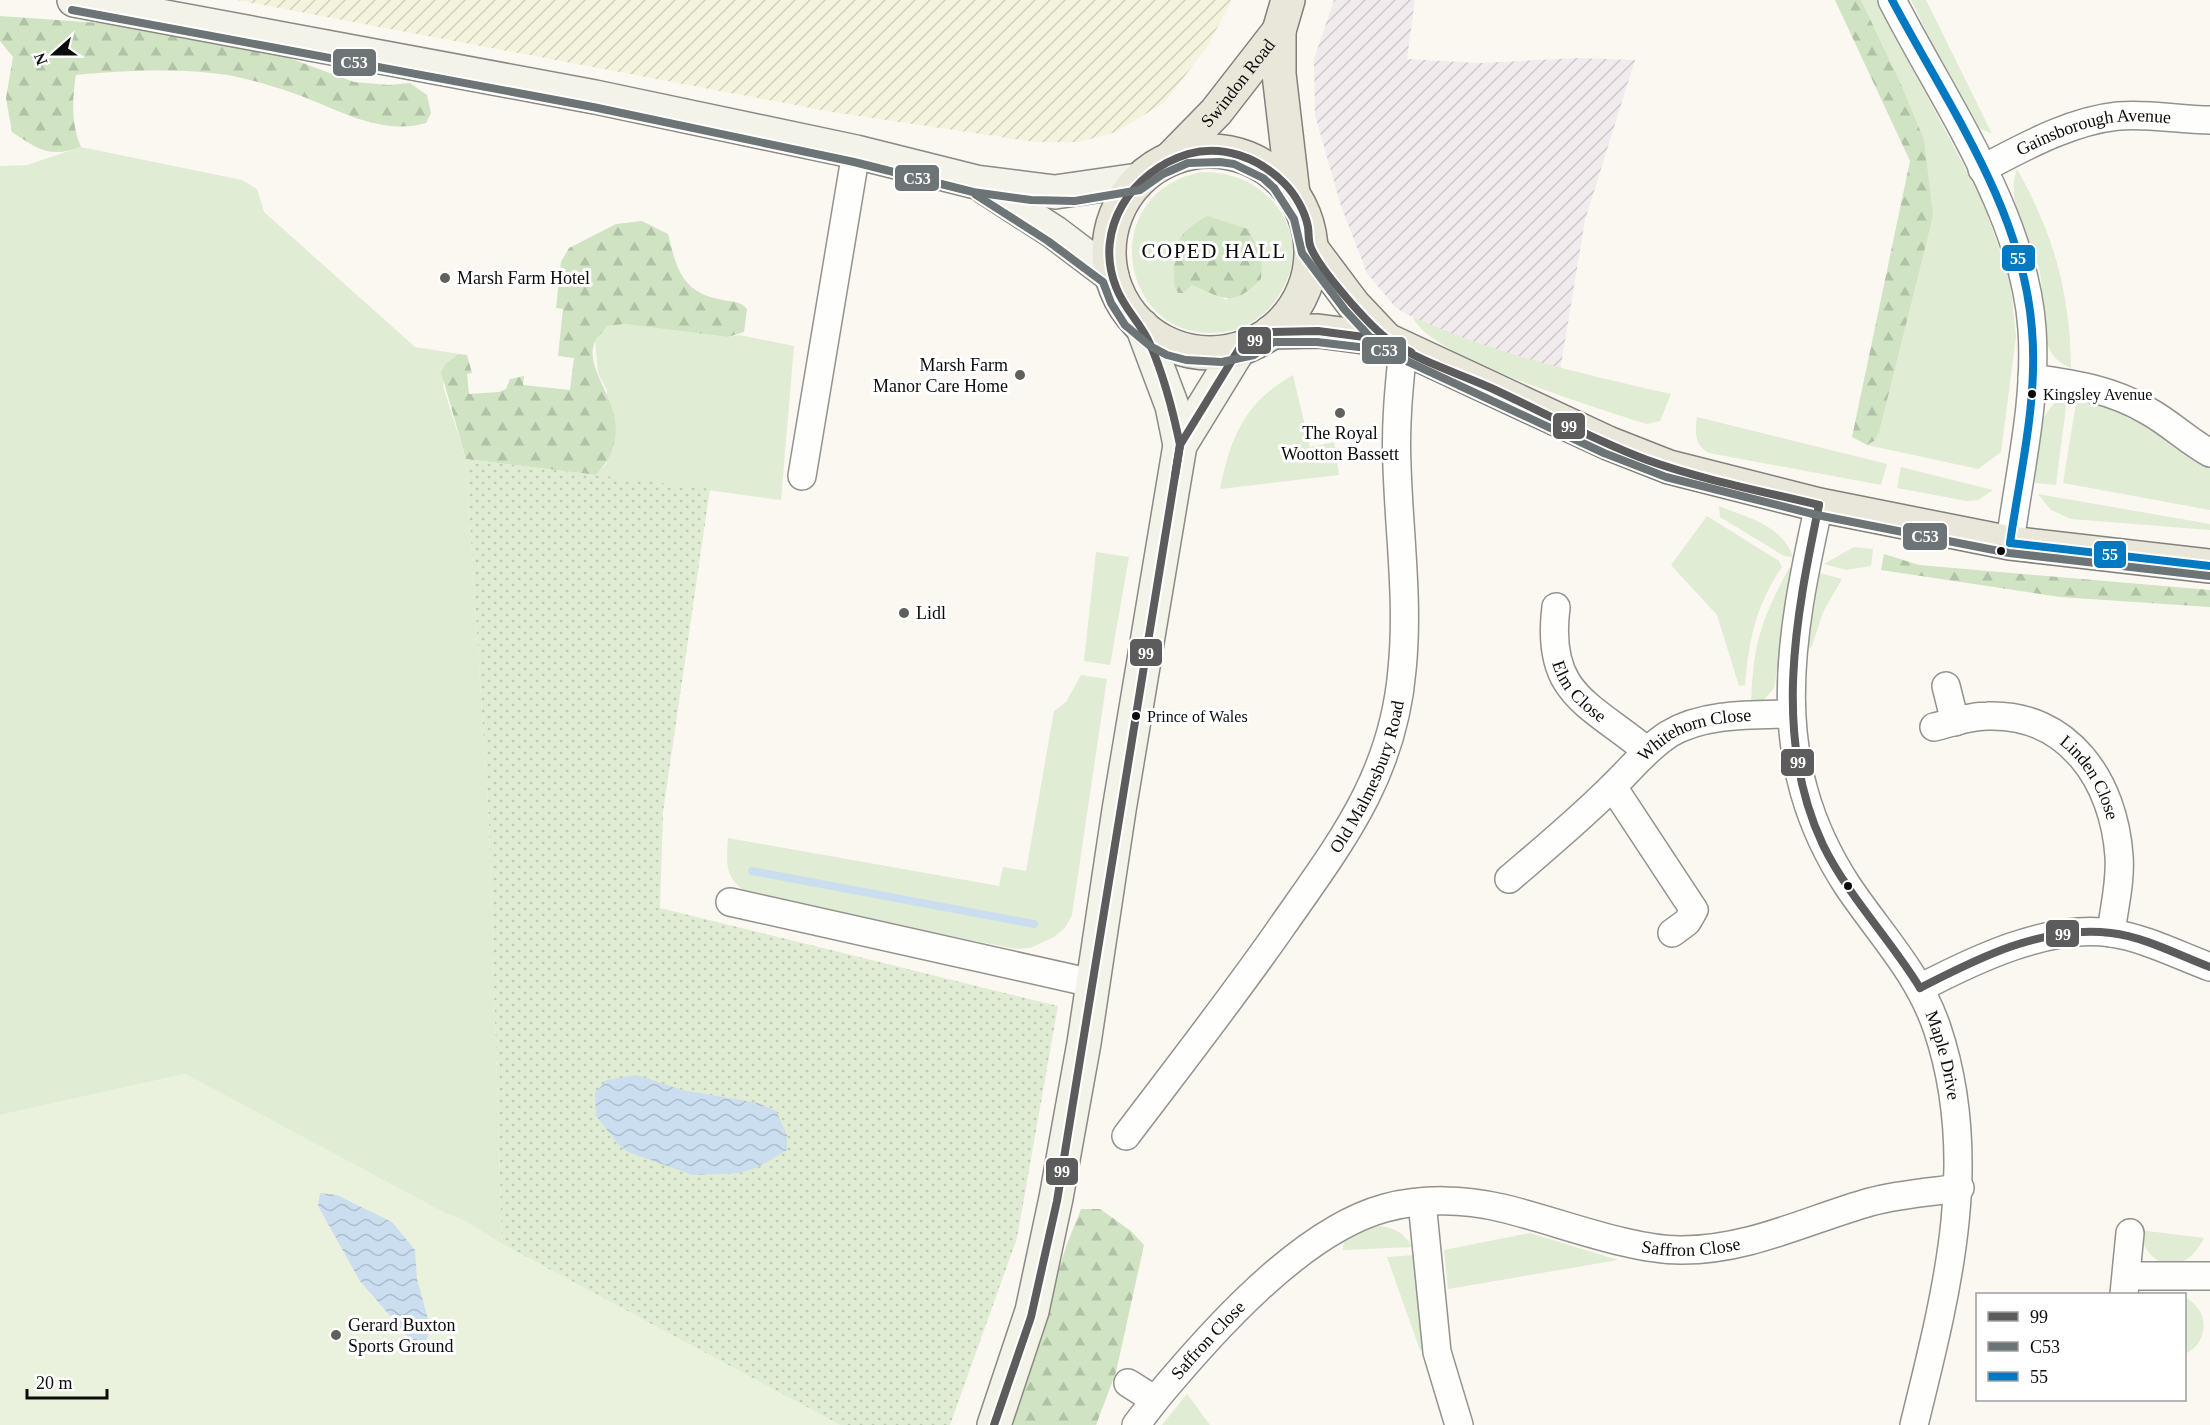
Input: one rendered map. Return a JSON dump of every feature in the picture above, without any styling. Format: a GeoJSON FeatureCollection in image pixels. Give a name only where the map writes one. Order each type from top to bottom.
{"type":"FeatureCollection","features":[{"type":"Feature","properties":{"kind":"main road","name":"Swindon Road"},"geometry":{"type":"LineString","coordinates":[[1288,0],[1279,31],[1281,96],[1293,194]]}},
{"type":"Feature","properties":{"kind":"main road","name":"Swindon Road"},"geometry":{"type":"LineString","coordinates":[[1170,159],[1216,112],[1279,31]]}},
{"type":"Feature","properties":{"kind":"main road"},"geometry":{"type":"LineString","coordinates":[[1203,151],[1238,154],[1269,170],[1293,194],[1308,226],[1311,248],[1310,264],[1301,295],[1293,309],[1271,332],[1239,349],[1213,352],[1187,350],[1156,337],[1142,326],[1120,298],[1109,259],[1113,225],[1119,208],[1138,180],[1170,159],[1203,151]]}},
{"type":"Feature","properties":{"kind":"main road"},"geometry":{"type":"LineString","coordinates":[[1311,248],[1353,304],[1395,344]]}},
{"type":"Feature","properties":{"kind":"main road"},"geometry":{"type":"LineString","coordinates":[[1271,332],[1318,331],[1395,344],[1669,468],[1820,505],[2010,543],[2210,566]]}},
{"type":"Feature","properties":{"kind":"street"},"geometry":{"type":"LineString","coordinates":[[74,0],[584,94],[856,152],[976,182],[1055,192],[1138,180]]}},
{"type":"Feature","properties":{"kind":"street"},"geometry":{"type":"LineString","coordinates":[[1892,0],[1982,169],[2015,244],[2028,286],[2032,331],[2032,378],[2010,543]]}},
{"type":"Feature","properties":{"kind":"street","name":"Gainsborough Avenue"},"geometry":{"type":"LineString","coordinates":[[1982,169],[2030,144],[2087,121],[2118,116],[2150,115],[2210,120]]}},
{"type":"Feature","properties":{"kind":"street"},"geometry":{"type":"LineString","coordinates":[[802,476],[856,152]]}},
{"type":"Feature","properties":{"kind":"street"},"geometry":{"type":"LineString","coordinates":[[976,182],[1054,232],[1112,276]]}},
{"type":"Feature","properties":{"kind":"street"},"geometry":{"type":"LineString","coordinates":[[994,1425],[1022,1346],[1038,1284],[1084,1043],[1180,445],[1172,406],[1142,326]]}},
{"type":"Feature","properties":{"kind":"street","name":"Old Malmesbury Road"},"geometry":{"type":"LineString","coordinates":[[1126,1136],[1256,964],[1344,837],[1360,812],[1392,732],[1402,670],[1404,629],[1395,344]]}},
{"type":"Feature","properties":{"kind":"street"},"geometry":{"type":"LineString","coordinates":[[1180,445],[1239,349]]}},
{"type":"Feature","properties":{"kind":"street"},"geometry":{"type":"LineString","coordinates":[[2032,378],[2088,385],[2115,394],[2148,411],[2210,453]]}},
{"type":"Feature","properties":{"kind":"street","name":"Maple Drive"},"geometry":{"type":"LineString","coordinates":[[1820,505],[1790,679],[1795,755],[1807,806],[1824,845],[1848,886],[1906,963],[1920,988],[1937,1029],[1946,1065],[1958,1148],[1960,1188],[1950,1266],[1914,1425]]}},
{"type":"Feature","properties":{"kind":"street","name":"Elm Close"},"geometry":{"type":"LineString","coordinates":[[1556,607],[1554,645],[1556,664],[1563,679],[1593,709],[1647,751]]}},
{"type":"Feature","properties":{"kind":"street","name":"Linden Close"},"geometry":{"type":"LineString","coordinates":[[1946,686],[1945,724],[1988,716],[2015,719],[2044,727],[2071,744],[2085,758],[2104,794],[2116,831],[2119,859],[2111,933]]}},
{"type":"Feature","properties":{"kind":"street","name":"Whitehorn Close"},"geometry":{"type":"LineString","coordinates":[[1509,879],[1613,787],[1647,751],[1670,734],[1707,721],[1749,715],[1791,714]]}},
{"type":"Feature","properties":{"kind":"street"},"geometry":{"type":"LineString","coordinates":[[1613,787],[1694,910],[1686,922],[1672,933]]}},
{"type":"Feature","properties":{"kind":"street"},"geometry":{"type":"LineString","coordinates":[[730,902],[1092,982]]}},
{"type":"Feature","properties":{"kind":"street"},"geometry":{"type":"LineString","coordinates":[[1920,988],[1963,966],[2048,937],[2079,932],[2111,933],[2153,945],[2210,967]]}},
{"type":"Feature","properties":{"kind":"street","name":"Saffron Close"},"geometry":{"type":"LineString","coordinates":[[1136,1425],[1155,1400],[1234,1312],[1291,1262],[1352,1222],[1384,1208],[1422,1202],[1486,1204],[1623,1240],[1679,1250],[1754,1240],[1872,1202],[1960,1188]]}},
{"type":"Feature","properties":{"kind":"street"},"geometry":{"type":"LineString","coordinates":[[1422,1202],[1437,1353],[1459,1425]]}},
{"type":"Feature","properties":{"kind":"street"},"geometry":{"type":"LineString","coordinates":[[2130,1233],[2125,1285],[2210,1276]]}},
{"type":"Feature","properties":{"kind":"street"},"geometry":{"type":"LineString","coordinates":[[1128,1383],[1155,1400]]}},
{"type":"Feature","properties":{"kind":"shaded area"},"geometry":{"type":"Polygon","coordinates":[[[1334,0],[1415,0],[1407,59],[1480,63],[1578,58],[1635,60],[1585,220],[1560,371],[1449,337],[1396,308],[1367,273],[1341,206],[1315,115],[1314,59],[1334,0]]]}},
{"type":"Feature","properties":{"kind":"green space"},"geometry":{"type":"Polygon","coordinates":[[[237,0],[1232,0],[1207,47],[1165,102],[1116,132],[1079,142],[1035,142],[832,112],[237,0]]]}},
{"type":"Feature","properties":{"kind":"green space"},"geometry":{"type":"Polygon","coordinates":[[[1835,0],[1861,0],[1900,82],[1924,140],[1933,216],[1879,432],[1874,441],[1867,445],[1852,437],[1910,161],[1835,0]]]}},
{"type":"Feature","properties":{"kind":"green space"},"geometry":{"type":"Polygon","coordinates":[[[1861,0],[1876,0],[1982,200],[2010,279],[2016,337],[2001,452],[1978,469],[1867,445],[1874,441],[1933,216],[1900,82],[1861,0]]]}},
{"type":"Feature","properties":{"kind":"green space"},"geometry":{"type":"Polygon","coordinates":[[[1911,0],[1926,0],[1992,134],[1976,126],[1965,111],[1911,0]]]}},
{"type":"Feature","properties":{"kind":"green space"},"geometry":{"type":"Polygon","coordinates":[[[0,16],[114,24],[281,55],[354,82],[389,85],[410,83],[427,95],[431,113],[426,123],[391,126],[356,118],[282,89],[228,75],[152,70],[76,75],[73,111],[75,129],[81,147],[53,152],[38,148],[12,132],[6,98],[13,57],[0,41],[0,16]]]}},
{"type":"Feature","properties":{"kind":"green space"},"geometry":{"type":"Polygon","coordinates":[[[81,147],[242,180],[257,189],[264,212],[415,347],[459,354],[446,363],[443,386],[466,459],[489,821],[502,1244],[465,1221],[445,1213],[185,1074],[0,1115],[0,166],[27,165],[81,147]]]}},
{"type":"Feature","properties":{"kind":"green space"},"geometry":{"type":"Polygon","coordinates":[[[2017,169],[2041,217],[2058,265],[2067,314],[2071,368],[2057,360],[2048,346],[2040,273],[2016,208],[2014,182],[2017,169]]]}},
{"type":"Feature","properties":{"kind":"green space"},"geometry":{"type":"Polygon","coordinates":[[[1201,172],[1225,174],[1247,182],[1265,194],[1279,210],[1289,229],[1293,250],[1290,272],[1275,302],[1257,318],[1229,331],[1193,331],[1164,318],[1144,296],[1134,268],[1133,238],[1144,210],[1166,186],[1201,172]],[[1248,230],[1183,293],[1192,285],[1227,300],[1248,230]]]}},
{"type":"Feature","properties":{"kind":"green space"},"geometry":{"type":"Polygon","coordinates":[[[1207,216],[1248,229],[1262,258],[1261,279],[1236,297],[1221,297],[1192,285],[1183,293],[1178,293],[1175,287],[1175,259],[1181,237],[1207,216]]]}},
{"type":"Feature","properties":{"kind":"green space"},"geometry":{"type":"Polygon","coordinates":[[[642,221],[668,234],[679,269],[690,286],[709,297],[736,302],[747,309],[744,332],[728,337],[624,324],[607,326],[595,341],[593,355],[614,417],[616,435],[610,454],[596,475],[466,459],[441,372],[446,363],[459,354],[467,355],[472,373],[467,374],[469,394],[499,392],[506,389],[510,379],[524,376],[523,385],[570,390],[574,358],[558,356],[563,309],[556,308],[561,262],[569,248],[616,224],[642,221]]]}},
{"type":"Feature","properties":{"kind":"green space"},"geometry":{"type":"Polygon","coordinates":[[[1413,317],[1507,352],[1572,371],[1671,394],[1660,421],[1647,424],[1551,392],[1479,363],[1448,348],[1425,332],[1413,317]]]}},
{"type":"Feature","properties":{"kind":"green space"},"geometry":{"type":"Polygon","coordinates":[[[624,324],[728,337],[739,335],[794,346],[781,500],[596,475],[607,463],[607,390],[598,373],[595,341],[607,326],[624,324]]]}},
{"type":"Feature","properties":{"kind":"green space"},"geometry":{"type":"Polygon","coordinates":[[[1293,375],[1310,447],[1334,442],[1339,475],[1220,489],[1229,453],[1242,423],[1262,397],[1293,375]]]}},
{"type":"Feature","properties":{"kind":"green space"},"geometry":{"type":"Polygon","coordinates":[[[2091,393],[2210,459],[2210,510],[2063,483],[2077,397],[2091,393]]]}},
{"type":"Feature","properties":{"kind":"green space"},"geometry":{"type":"Polygon","coordinates":[[[2062,398],[2067,399],[2056,485],[2036,483],[2032,477],[2042,423],[2053,405],[2062,398]]]}},
{"type":"Feature","properties":{"kind":"green space"},"geometry":{"type":"Polygon","coordinates":[[[1697,417],[1887,464],[1881,485],[1709,453],[1698,442],[1697,417]]]}},
{"type":"Feature","properties":{"kind":"green space"},"geometry":{"type":"Polygon","coordinates":[[[466,459],[710,489],[663,812],[660,908],[1058,1006],[1017,1238],[950,1425],[840,1425],[502,1244],[489,821],[466,459]]]}},
{"type":"Feature","properties":{"kind":"green space"},"geometry":{"type":"Polygon","coordinates":[[[1901,467],[1993,490],[1978,500],[1967,501],[1897,488],[1901,467]]]}},
{"type":"Feature","properties":{"kind":"green space"},"geometry":{"type":"Polygon","coordinates":[[[2038,494],[2210,524],[2210,530],[2071,519],[2051,510],[2038,494]]]}},
{"type":"Feature","properties":{"kind":"green space"},"geometry":{"type":"Polygon","coordinates":[[[1719,506],[1772,530],[1788,546],[1793,557],[1784,556],[1720,517],[1719,506]]]}},
{"type":"Feature","properties":{"kind":"green space"},"geometry":{"type":"Polygon","coordinates":[[[1707,516],[1779,561],[1782,567],[1766,595],[1755,623],[1745,685],[1739,686],[1717,615],[1671,565],[1707,516]]]}},
{"type":"Feature","properties":{"kind":"green space"},"geometry":{"type":"Polygon","coordinates":[[[1854,547],[1873,549],[1871,566],[1846,570],[1824,564],[1854,547]]]}},
{"type":"Feature","properties":{"kind":"green space"},"geometry":{"type":"Polygon","coordinates":[[[1096,552],[1129,557],[1110,665],[1084,661],[1096,552]]]}},
{"type":"Feature","properties":{"kind":"green space"},"geometry":{"type":"Polygon","coordinates":[[[1884,554],[1919,565],[2210,590],[2210,607],[2060,597],[1881,570],[1884,554]]]}},
{"type":"Feature","properties":{"kind":"green space"},"geometry":{"type":"Polygon","coordinates":[[[1789,568],[1794,568],[1774,688],[1763,701],[1751,706],[1756,649],[1760,634],[1771,604],[1789,568]]]}},
{"type":"Feature","properties":{"kind":"green space"},"geometry":{"type":"Polygon","coordinates":[[[1820,573],[1842,579],[1823,612],[1812,646],[1807,650],[1820,573]]]}},
{"type":"Feature","properties":{"kind":"green space"},"geometry":{"type":"Polygon","coordinates":[[[1081,675],[1107,679],[1072,915],[1065,928],[1054,937],[1030,948],[1016,949],[752,896],[732,878],[727,857],[728,838],[999,886],[1003,867],[1026,871],[1054,711],[1066,702],[1081,675]]]}},
{"type":"Feature","properties":{"kind":"green space","name":"Gerard Buxton Sports Ground"},"geometry":{"type":"Polygon","coordinates":[[[185,1074],[445,1213],[465,1221],[502,1244],[840,1425],[0,1425],[0,1115],[185,1074]]]}},
{"type":"Feature","properties":{"kind":"green space"},"geometry":{"type":"Polygon","coordinates":[[[1081,1209],[1100,1209],[1131,1231],[1144,1245],[1116,1372],[1096,1425],[1009,1425],[1067,1244],[1081,1209]]]}},
{"type":"Feature","properties":{"kind":"green space"},"geometry":{"type":"Polygon","coordinates":[[[1378,1226],[1398,1232],[1413,1247],[1343,1250],[1344,1238],[1368,1227],[1378,1226]]]}},
{"type":"Feature","properties":{"kind":"green space"},"geometry":{"type":"Polygon","coordinates":[[[2139,1230],[2204,1238],[2188,1259],[2168,1264],[2150,1254],[2139,1230]]]}},
{"type":"Feature","properties":{"kind":"green space"},"geometry":{"type":"Polygon","coordinates":[[[1530,1233],[1618,1260],[1448,1289],[1444,1250],[1530,1233]]]}},
{"type":"Feature","properties":{"kind":"green space"},"geometry":{"type":"Polygon","coordinates":[[[1415,1255],[1419,1311],[1425,1348],[1420,1350],[1387,1257],[1415,1255]]]}},
{"type":"Feature","properties":{"kind":"green space"},"geometry":{"type":"Polygon","coordinates":[[[2186,1298],[2199,1309],[2204,1326],[2203,1334],[2193,1349],[2186,1353],[2186,1298]]]}},
{"type":"Feature","properties":{"kind":"green space"},"geometry":{"type":"Polygon","coordinates":[[[1187,1394],[1210,1425],[1162,1425],[1187,1394]]]}},
{"type":"Feature","properties":{"kind":"water"},"geometry":{"type":"Polygon","coordinates":[[[637,1075],[682,1090],[758,1103],[776,1111],[787,1135],[787,1150],[758,1167],[740,1173],[693,1175],[628,1152],[619,1145],[596,1116],[595,1093],[607,1080],[637,1075]]]}},
{"type":"Feature","properties":{"kind":"water"},"geometry":{"type":"Polygon","coordinates":[[[320,1193],[337,1195],[392,1222],[415,1250],[417,1279],[431,1330],[423,1346],[416,1346],[360,1281],[318,1206],[320,1193]]]}},
{"type":"Feature","properties":{"kind":"waterway"},"geometry":{"type":"LineString","coordinates":[[752,871],[1034,924]]}},
{"type":"Feature","properties":{"kind":"transit line","name":"55"},"geometry":{"type":"LineString","coordinates":[[1892,0],[1979,159],[2014,242],[2026,285],[2032,330],[2032,383],[2027,437],[2010,543]]}},
{"type":"Feature","properties":{"kind":"transit line","name":"C53"},"geometry":{"type":"LineString","coordinates":[[72,10],[593,107],[854,162],[973,192],[1031,200],[1075,201],[1140,190],[1163,174],[1188,163],[1234,164],[1263,178],[1274,188],[1294,219],[1302,253],[1345,310],[1381,349],[1604,453],[1666,477],[1817,515],[2009,553],[2209,576]]}},
{"type":"Feature","properties":{"kind":"transit line","name":"99"},"geometry":{"type":"LineString","coordinates":[[994,1425],[1031,1317],[1057,1201],[1180,445],[1168,394],[1155,356],[1146,336],[1119,295],[1110,265],[1110,244],[1114,224],[1122,205],[1135,188],[1168,162],[1188,154],[1201,151],[1227,152],[1252,160],[1274,174],[1288,187],[1307,221],[1309,243],[1316,258],[1346,298],[1370,324],[1390,341],[1426,361],[1491,388],[1607,444],[1647,460],[1711,479],[1819,505]]}},
{"type":"Feature","properties":{"kind":"transit line","name":"C53"},"geometry":{"type":"LineString","coordinates":[[976,195],[1048,241],[1103,282],[1111,303],[1125,325],[1150,346],[1167,355],[1186,360],[1222,362],[1254,355],[1274,342],[1317,342],[1384,350],[1407,361]]}},
{"type":"Feature","properties":{"kind":"transit line","name":"99"},"geometry":{"type":"LineString","coordinates":[[1175,476],[1180,445],[1239,349],[1271,332],[1318,331],[1387,340],[1411,352]]}},
{"type":"Feature","properties":{"kind":"transit line","name":"99"},"geometry":{"type":"LineString","coordinates":[[1819,505],[1803,590],[1793,676],[1793,719],[1798,762],[1807,804],[1833,864],[1920,988]]}},
{"type":"Feature","properties":{"kind":"transit line","name":"55"},"geometry":{"type":"LineString","coordinates":[[2010,543],[2210,566]]}},
{"type":"Feature","properties":{"kind":"transit line","name":"99"},"geometry":{"type":"LineString","coordinates":[[1920,988],[2012,946],[2061,934],[2086,932],[2111,933],[2136,938],[2210,967]]}},
{"type":"Feature","properties":{"kind":"place","name":"Marsh Farm Hotel"},"geometry":{"type":"Point","coordinates":[445,278]}},
{"type":"Feature","properties":{"kind":"place","name":"Marsh Farm Manor Care Home"},"geometry":{"type":"Point","coordinates":[1020,375]}},
{"type":"Feature","properties":{"kind":"place","name":"Kingsley Avenue"},"geometry":{"type":"Point","coordinates":[2032,394]}},
{"type":"Feature","properties":{"kind":"place","name":"The Royal Wootton Bassett"},"geometry":{"type":"Point","coordinates":[1340,413]}},
{"type":"Feature","properties":{"kind":"place","name":"Lidl"},"geometry":{"type":"Point","coordinates":[904,613]}},
{"type":"Feature","properties":{"kind":"place","name":"Prince of Wales"},"geometry":{"type":"Point","coordinates":[1136,716]}},
{"type":"Feature","properties":{"kind":"place","name":"Gerard Buxton Sports Ground"},"geometry":{"type":"Point","coordinates":[336,1335]}},
{"type":"Feature","properties":{"kind":"district","name":"COPED HALL"},"geometry":{"type":"Point","coordinates":[1214,251]}}]}
